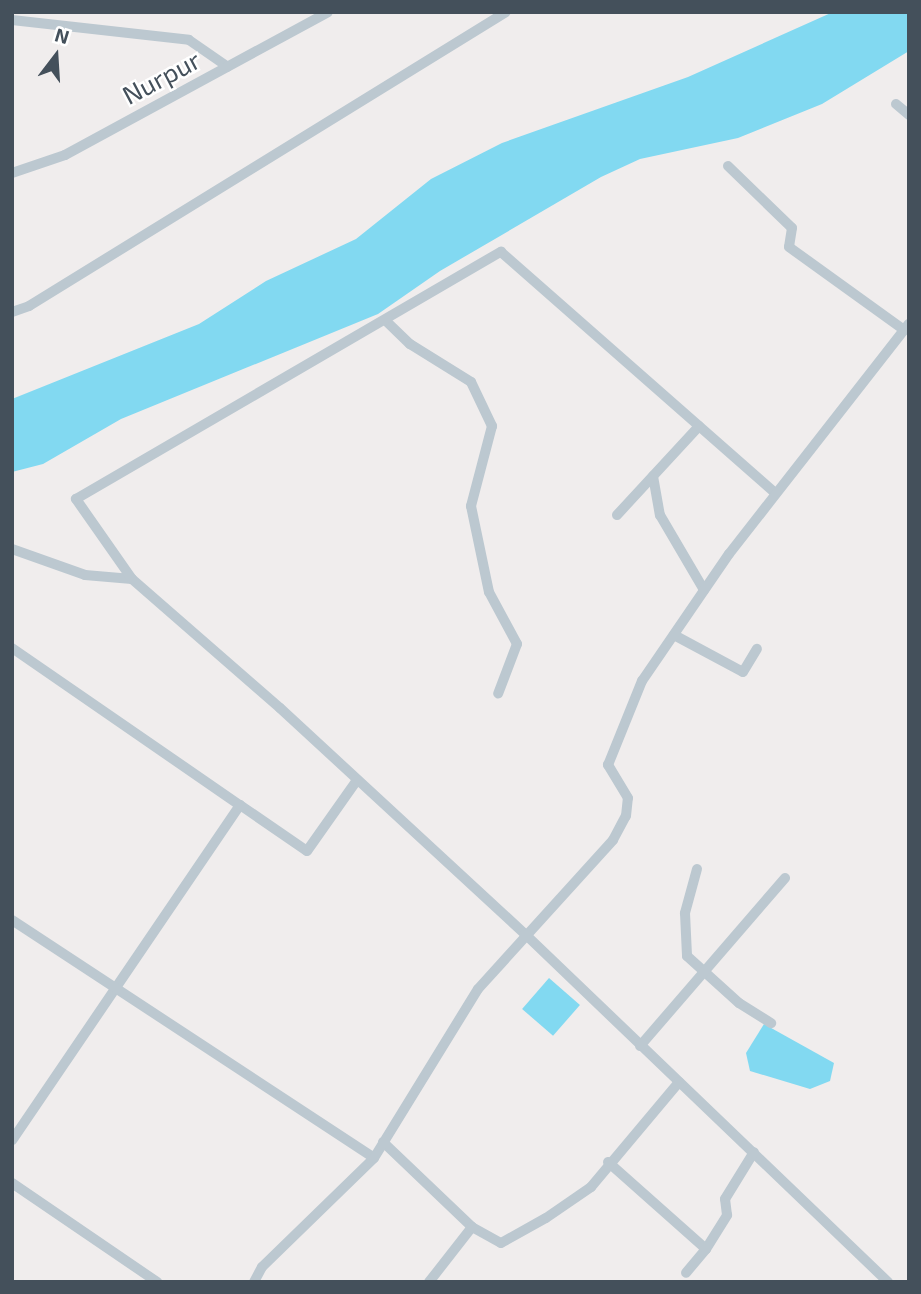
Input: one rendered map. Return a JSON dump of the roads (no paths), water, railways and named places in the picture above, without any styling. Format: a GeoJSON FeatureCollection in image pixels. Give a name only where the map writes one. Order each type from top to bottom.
{"type":"FeatureCollection","features":[{"type":"Feature","properties":{"kind":"street","name":"Nurpur"},"geometry":{"type":"LineString","coordinates":[[12,173],[65,155],[328,12]]}},
{"type":"Feature","properties":{"kind":"street"},"geometry":{"type":"LineString","coordinates":[[12,312],[29,306],[506,12]]}},
{"type":"Feature","properties":{"kind":"street"},"geometry":{"type":"LineString","coordinates":[[12,20],[47,16],[189,40],[228,67]]}},
{"type":"Feature","properties":{"kind":"street"},"geometry":{"type":"LineString","coordinates":[[896,104],[909,116]]}},
{"type":"Feature","properties":{"kind":"street"},"geometry":{"type":"LineString","coordinates":[[254,1282],[262,1267],[373,1158],[478,989],[613,840],[626,816],[628,798],[608,765],[642,681],[775,493],[906,327],[789,247],[792,228],[728,166]]}},
{"type":"Feature","properties":{"kind":"street"},"geometry":{"type":"LineString","coordinates":[[775,493],[501,252],[76,499],[132,579],[525,934],[888,1282]]}},
{"type":"Feature","properties":{"kind":"street"},"geometry":{"type":"LineString","coordinates":[[384,320],[410,344],[471,382],[492,426],[471,506],[489,592],[517,644],[498,694]]}},
{"type":"Feature","properties":{"kind":"street"},"geometry":{"type":"LineString","coordinates":[[617,515],[699,426]]}},
{"type":"Feature","properties":{"kind":"street"},"geometry":{"type":"LineString","coordinates":[[653,476],[660,515],[704,590]]}},
{"type":"Feature","properties":{"kind":"street"},"geometry":{"type":"LineString","coordinates":[[12,549],[85,575],[132,579]]}},
{"type":"Feature","properties":{"kind":"street"},"geometry":{"type":"LineString","coordinates":[[674,635],[743,671],[757,649]]}},
{"type":"Feature","properties":{"kind":"street"},"geometry":{"type":"LineString","coordinates":[[12,648],[307,851],[357,780]]}},
{"type":"Feature","properties":{"kind":"street"},"geometry":{"type":"LineString","coordinates":[[12,1140],[240,805]]}},
{"type":"Feature","properties":{"kind":"street"},"geometry":{"type":"LineString","coordinates":[[696,869],[685,913],[687,953],[706,975],[771,1023]]}},
{"type":"Feature","properties":{"kind":"street"},"geometry":{"type":"LineString","coordinates":[[640,1046],[706,975],[785,878]]}},
{"type":"Feature","properties":{"kind":"street"},"geometry":{"type":"LineString","coordinates":[[12,920],[113,990],[373,1158]]}},
{"type":"Feature","properties":{"kind":"street"},"geometry":{"type":"LineString","coordinates":[[383,1142],[472,1227],[501,1243],[515,1237],[591,1187],[608,1162],[679,1082]]}},
{"type":"Feature","properties":{"kind":"street"},"geometry":{"type":"LineString","coordinates":[[686,1273],[706,1249],[727,1215],[725,1199],[754,1152]]}},
{"type":"Feature","properties":{"kind":"street"},"geometry":{"type":"LineString","coordinates":[[608,1162],[706,1249]]}},
{"type":"Feature","properties":{"kind":"street"},"geometry":{"type":"LineString","coordinates":[[12,1184],[157,1282]]}},
{"type":"Feature","properties":{"kind":"street"},"geometry":{"type":"LineString","coordinates":[[429,1282],[472,1227]]}},
{"type":"Feature","properties":{"kind":"water"},"geometry":{"type":"Polygon","coordinates":[[[833,12],[909,12],[909,51],[822,104],[738,138],[640,159],[601,177],[440,271],[378,314],[121,419],[43,464],[12,472],[12,399],[199,324],[266,281],[356,239],[431,179],[502,143],[688,77],[833,12]]]}},
{"type":"Feature","properties":{"kind":"water"},"geometry":{"type":"Polygon","coordinates":[[[549,978],[580,1005],[553,1036],[522,1009],[549,978]]]}},
{"type":"Feature","properties":{"kind":"water"},"geometry":{"type":"Polygon","coordinates":[[[764,1024],[834,1063],[830,1081],[810,1089],[750,1071],[746,1053],[764,1024]]]}}]}
